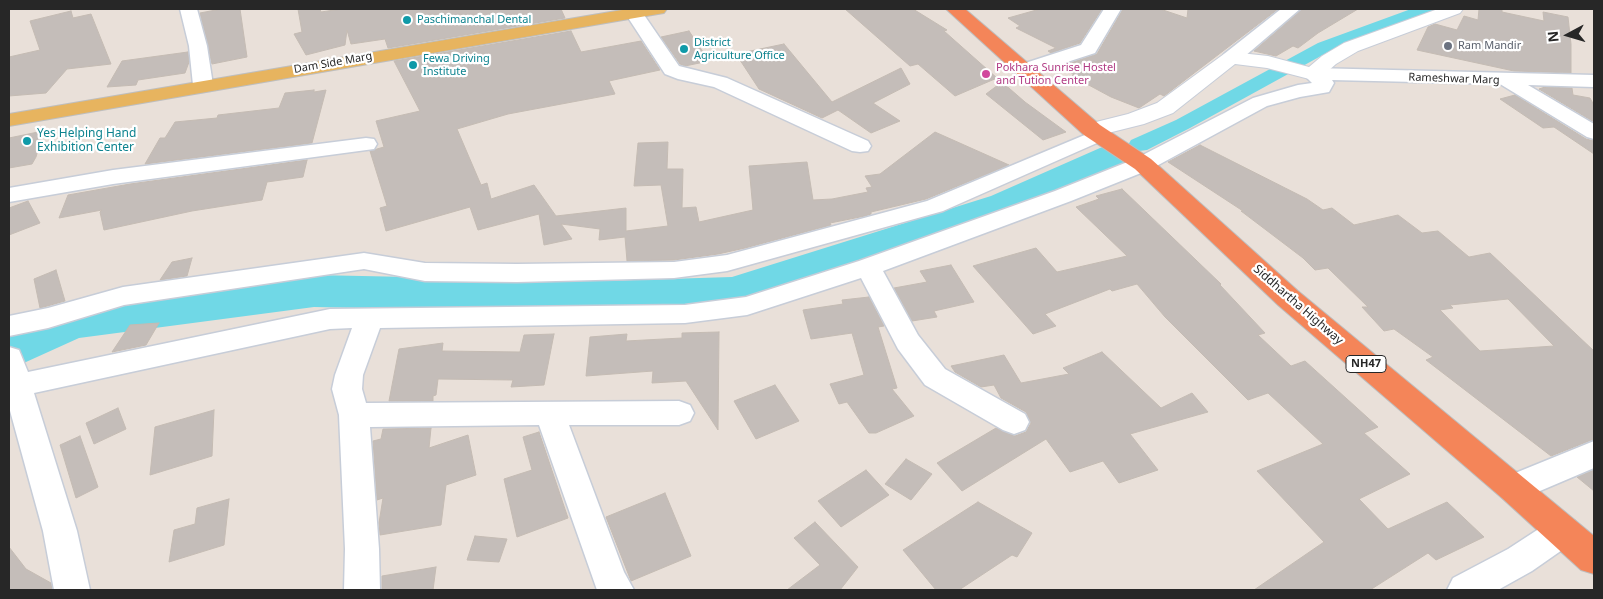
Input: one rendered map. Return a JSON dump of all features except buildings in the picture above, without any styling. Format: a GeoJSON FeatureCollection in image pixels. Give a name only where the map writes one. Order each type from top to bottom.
{"type":"FeatureCollection","features":[{"type":"Feature","properties":{"kind":"highway","name":"NH47"},"geometry":{"type":"LineString","coordinates":[[955,9],[1098,134],[1143,164]]}},
{"type":"Feature","properties":{"kind":"highway","name":"Siddhartha Highway"},"geometry":{"type":"LineString","coordinates":[[1143,164],[1288,298],[1514,488],[1594,558]]}},
{"type":"Feature","properties":{"kind":"main road","name":"Dam Side Marg"},"geometry":{"type":"LineString","coordinates":[[9,120],[203,85],[658,9]]}},
{"type":"Feature","properties":{"kind":"street"},"geometry":{"type":"LineString","coordinates":[[188,9],[198,46],[203,85]]}},
{"type":"Feature","properties":{"kind":"street"},"geometry":{"type":"LineString","coordinates":[[1023,70],[1088,49],[1112,9]]}},
{"type":"Feature","properties":{"kind":"street"},"geometry":{"type":"LineString","coordinates":[[9,326],[48,318],[122,296],[364,261],[425,272],[517,273],[674,270],[727,263],[935,206],[1098,134],[1165,108],[1291,9]]}},
{"type":"Feature","properties":{"kind":"street"},"geometry":{"type":"LineString","coordinates":[[1313,74],[1329,60],[1350,47],[1454,9]]}},
{"type":"Feature","properties":{"kind":"street"},"geometry":{"type":"LineString","coordinates":[[634,13],[672,70],[720,82],[860,146]]}},
{"type":"Feature","properties":{"kind":"street"},"geometry":{"type":"LineString","coordinates":[[72,590],[60,531],[12,369],[330,319],[685,314],[747,306],[868,267],[1063,196],[1143,164],[1260,102],[1298,91],[1322,88],[1324,83],[1313,74],[1268,62],[1231,58]]}},
{"type":"Feature","properties":{"kind":"street","name":"Rameshwar Marg"},"geometry":{"type":"LineString","coordinates":[[1313,74],[1594,81]]}},
{"type":"Feature","properties":{"kind":"street"},"geometry":{"type":"LineString","coordinates":[[1506,80],[1594,133]]}},
{"type":"Feature","properties":{"kind":"street"},"geometry":{"type":"LineString","coordinates":[[9,195],[113,177],[366,144]]}},
{"type":"Feature","properties":{"kind":"street"},"geometry":{"type":"LineString","coordinates":[[868,267],[908,342],[935,378],[1014,422]]}},
{"type":"Feature","properties":{"kind":"street"},"geometry":{"type":"LineString","coordinates":[[362,590],[362,549],[354,415],[348,389],[349,375],[370,317]]}},
{"type":"Feature","properties":{"kind":"street"},"geometry":{"type":"LineString","coordinates":[[550,413],[610,582],[616,590]]}},
{"type":"Feature","properties":{"kind":"street"},"geometry":{"type":"LineString","coordinates":[[354,415],[679,413]]}},
{"type":"Feature","properties":{"kind":"street"},"geometry":{"type":"LineString","coordinates":[[1514,488],[1594,454]]}},
{"type":"Feature","properties":{"kind":"street"},"geometry":{"type":"LineString","coordinates":[[1465,590],[1520,560],[1563,531]]}},
{"type":"Feature","properties":{"kind":"waterway"},"geometry":{"type":"LineString","coordinates":[[1139,145],[1183,124],[1324,47],[1426,9]]}},
{"type":"Feature","properties":{"kind":"waterway"},"geometry":{"type":"LineString","coordinates":[[9,349],[71,322],[314,291],[601,297],[734,293],[1006,205],[1114,156]]}},
{"type":"Feature","properties":{"kind":"place","name":"Paschimanchal Dental"},"geometry":{"type":"Point","coordinates":[407,20]}},
{"type":"Feature","properties":{"kind":"place","name":"Ram Mandir"},"geometry":{"type":"Point","coordinates":[1448,46]}},
{"type":"Feature","properties":{"kind":"place","name":"District Agriculture Office"},"geometry":{"type":"Point","coordinates":[684,49]}},
{"type":"Feature","properties":{"kind":"place","name":"Fewa Driving Institute"},"geometry":{"type":"Point","coordinates":[413,65]}},
{"type":"Feature","properties":{"kind":"place","name":"Pokhara Sunrise Hostel and Tution Center"},"geometry":{"type":"Point","coordinates":[986,74]}},
{"type":"Feature","properties":{"kind":"place","name":"Yes Helping Hand Exhibition Center"},"geometry":{"type":"Point","coordinates":[27,141]}}]}
